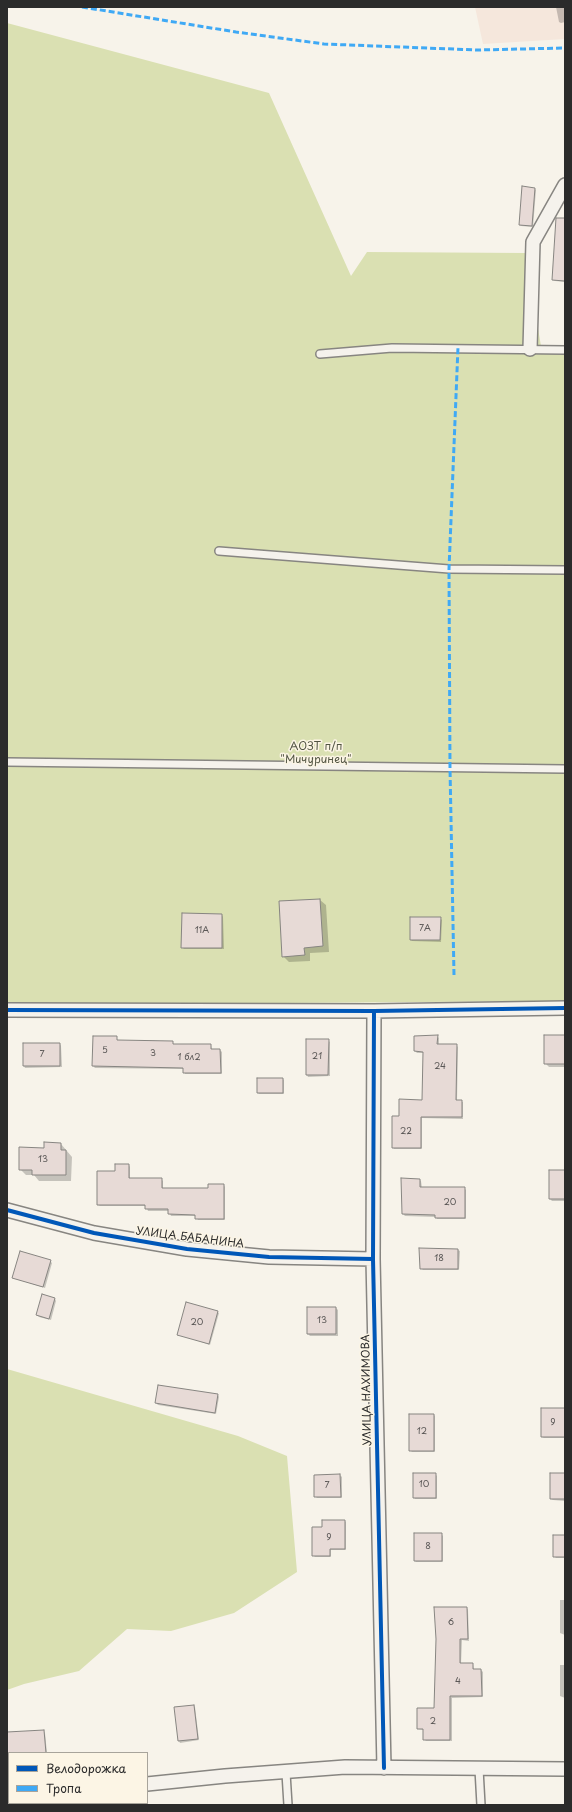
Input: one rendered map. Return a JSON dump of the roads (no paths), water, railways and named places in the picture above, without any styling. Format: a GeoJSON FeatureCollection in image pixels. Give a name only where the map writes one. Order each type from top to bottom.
{"type":"FeatureCollection","features":[{"type":"Feature","properties":{"kind":"street"},"geometry":{"type":"LineString","coordinates":[[530,349],[533,242],[565,185]]}},
{"type":"Feature","properties":{"kind":"street"},"geometry":{"type":"LineString","coordinates":[[7,1010],[374,1010],[565,1008]]}},
{"type":"Feature","properties":{"kind":"street","name":"УЛИЦА НАХИМОВА"},"geometry":{"type":"LineString","coordinates":[[374,1010],[373,1259],[384,1768]]}},
{"type":"Feature","properties":{"kind":"street","name":"УЛИЦА БАБАНИНА"},"geometry":{"type":"LineString","coordinates":[[7,1210],[94,1233],[187,1249],[269,1257],[373,1259]]}},
{"type":"Feature","properties":{"kind":"street"},"geometry":{"type":"LineString","coordinates":[[148,1784],[225,1776],[286,1773],[345,1767],[565,1769]]}},
{"type":"Feature","properties":{"kind":"lane"},"geometry":{"type":"LineString","coordinates":[[320,354],[392,348],[565,350]]}},
{"type":"Feature","properties":{"kind":"lane"},"geometry":{"type":"LineString","coordinates":[[219,551],[449,569],[565,570]]}},
{"type":"Feature","properties":{"kind":"lane"},"geometry":{"type":"LineString","coordinates":[[7,762],[565,769]]}},
{"type":"Feature","properties":{"kind":"lane"},"geometry":{"type":"LineString","coordinates":[[479,1769],[481,1805]]}},
{"type":"Feature","properties":{"kind":"lane"},"geometry":{"type":"LineString","coordinates":[[286,1773],[288,1805]]}},
{"type":"Feature","properties":{"kind":"park label","name":"АОЗТ п/п \"Мичуринец\""},"geometry":{"type":"Point","coordinates":[316,753]}}]}
